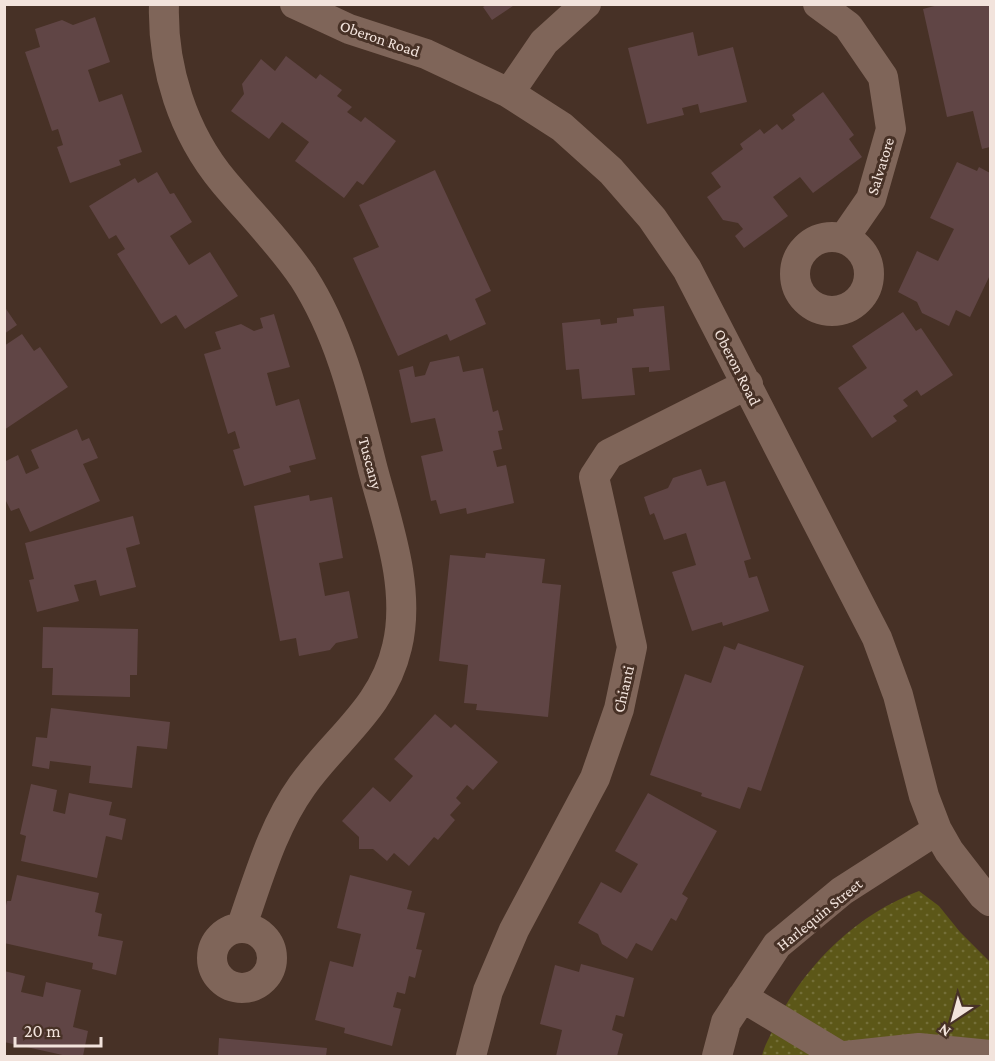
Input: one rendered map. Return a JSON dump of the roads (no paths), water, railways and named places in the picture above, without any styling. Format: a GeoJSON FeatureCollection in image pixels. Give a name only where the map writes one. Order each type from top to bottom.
{"type":"FeatureCollection","features":[{"type":"Feature","properties":{"kind":"street","name":"Tuscany"},"geometry":{"type":"LineString","coordinates":[[164,4],[163,32],[168,65],[178,101],[197,141],[222,179],[257,218],[302,275],[329,323],[354,396],[386,517],[400,583],[401,626],[391,669],[377,697],[301,787],[283,817],[241,928]]}},
{"type":"Feature","properties":{"kind":"street","name":"Oberon Road"},"geometry":{"type":"LineString","coordinates":[[295,4],[349,29],[426,54],[509,93],[562,127],[611,171],[652,218],[687,269],[877,638],[898,695],[924,796],[937,830],[949,851],[990,901]]}},
{"type":"Feature","properties":{"kind":"street"},"geometry":{"type":"LineString","coordinates":[[509,93],[544,42],[586,4]]}},
{"type":"Feature","properties":{"kind":"street","name":"Salvatore"},"geometry":{"type":"LineString","coordinates":[[818,4],[848,26],[883,77],[891,129],[870,199],[844,238]]}},
{"type":"Feature","properties":{"kind":"street","name":"Chianti"},"geometry":{"type":"LineString","coordinates":[[471,1056],[488,991],[514,930],[595,778],[619,709],[632,647],[594,477],[609,454],[747,384]]}},
{"type":"Feature","properties":{"kind":"street","name":"Harlequin Street"},"geometry":{"type":"LineString","coordinates":[[717,1056],[726,1022],[777,945],[842,891],[937,830]]}},
{"type":"Feature","properties":{"kind":"street"},"geometry":{"type":"LineString","coordinates":[[742,997],[843,1056],[920,1048],[990,1055]]}}]}
